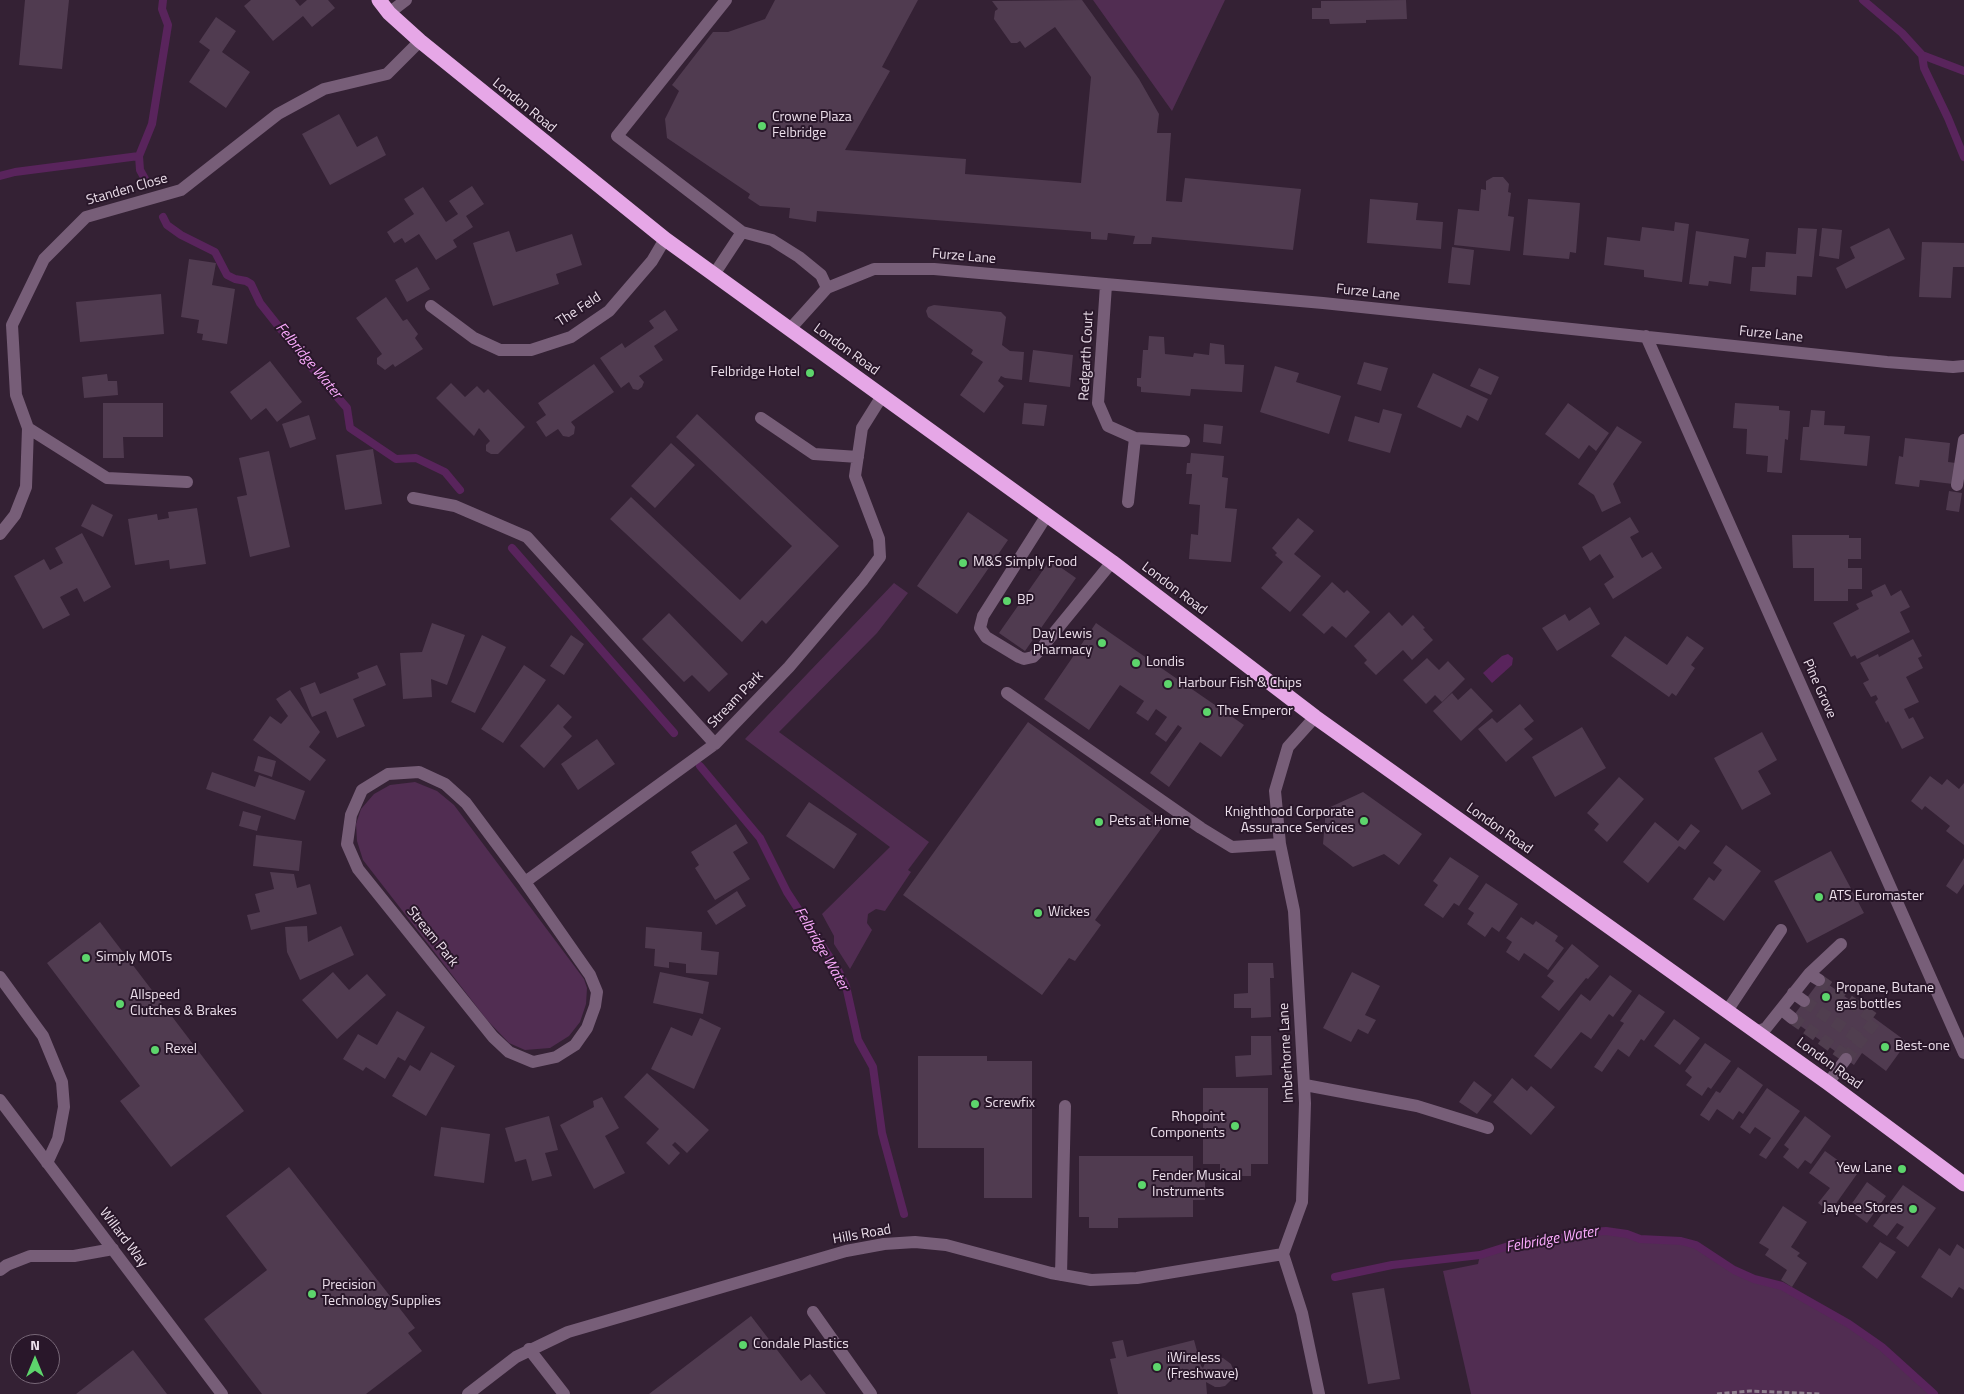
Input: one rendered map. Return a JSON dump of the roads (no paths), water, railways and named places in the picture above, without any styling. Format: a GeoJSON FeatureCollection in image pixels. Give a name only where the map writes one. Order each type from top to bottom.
{"type":"FeatureCollection","features":[{"type":"Feature","properties":{"kind":"highway","name":"London Road"},"geometry":{"type":"LineString","coordinates":[[379,0],[389,13],[420,42],[665,239],[715,273],[1112,562],[1314,717],[1828,1083],[1964,1184]]}},
{"type":"Feature","properties":{"kind":"street"},"geometry":{"type":"LineString","coordinates":[[389,13],[406,0]]}},
{"type":"Feature","properties":{"kind":"street"},"geometry":{"type":"LineString","coordinates":[[726,0],[617,136],[742,232],[772,240],[799,257],[821,276],[827,288]]}},
{"type":"Feature","properties":{"kind":"street","name":"Standen Close"},"geometry":{"type":"LineString","coordinates":[[0,534],[15,515],[26,487],[28,428],[16,395],[12,326],[44,259],[86,217],[181,190],[278,114],[324,88],[387,74],[420,42]]}},
{"type":"Feature","properties":{"kind":"street"},"geometry":{"type":"LineString","coordinates":[[715,273],[742,232]]}},
{"type":"Feature","properties":{"kind":"street","name":"The Feld"},"geometry":{"type":"LineString","coordinates":[[431,306],[474,338],[500,350],[531,350],[571,336],[609,312],[652,262],[665,239]]}},
{"type":"Feature","properties":{"kind":"street","name":"Furze Lane"},"geometry":{"type":"LineString","coordinates":[[790,329],[827,288],[874,269],[934,269],[1323,303],[1887,362],[1953,367],[1964,366]]}},
{"type":"Feature","properties":{"kind":"street","name":"Redgarth Court"},"geometry":{"type":"LineString","coordinates":[[1106,285],[1098,404],[1108,426],[1135,438],[1184,441]]}},
{"type":"Feature","properties":{"kind":"street","name":"Pine Grove"},"geometry":{"type":"LineString","coordinates":[[1646,336],[1964,1053]]}},
{"type":"Feature","properties":{"kind":"street"},"geometry":{"type":"LineString","coordinates":[[761,418],[814,454],[858,457],[862,428],[882,396]]}},
{"type":"Feature","properties":{"kind":"street"},"geometry":{"type":"LineString","coordinates":[[28,428],[107,478],[187,482]]}},
{"type":"Feature","properties":{"kind":"street"},"geometry":{"type":"LineString","coordinates":[[1128,502],[1135,438]]}},
{"type":"Feature","properties":{"kind":"street"},"geometry":{"type":"LineString","coordinates":[[1957,485],[1964,440]]}},
{"type":"Feature","properties":{"kind":"street","name":"Stream Park"},"geometry":{"type":"LineString","coordinates":[[525,882],[715,744],[789,667],[863,580],[880,557],[879,539],[855,476],[858,457]]}},
{"type":"Feature","properties":{"kind":"street"},"geometry":{"type":"LineString","coordinates":[[412,498],[456,506],[527,537],[715,744]]}},
{"type":"Feature","properties":{"kind":"street"},"geometry":{"type":"LineString","coordinates":[[1047,515],[983,616],[980,628],[986,637],[1019,657],[1024,659],[1033,657],[1112,562]]}},
{"type":"Feature","properties":{"kind":"street"},"geometry":{"type":"LineString","coordinates":[[1007,694],[1232,847],[1280,844]]}},
{"type":"Feature","properties":{"kind":"street","name":"Imberhorne Lane"},"geometry":{"type":"LineString","coordinates":[[1283,1254],[1302,1202],[1305,1085],[1294,910],[1280,844],[1274,791],[1288,747],[1314,717]]}},
{"type":"Feature","properties":{"kind":"street","name":"Stream Park"},"geometry":{"type":"LineString","coordinates":[[419,772],[445,784],[466,803],[525,882],[590,974],[597,992],[595,1006],[587,1028],[575,1045],[556,1057],[533,1062],[508,1052],[492,1037],[358,869],[347,844],[351,815],[362,790],[388,774],[419,772]]}},
{"type":"Feature","properties":{"kind":"street"},"geometry":{"type":"LineString","coordinates":[[1727,1011],[1781,930]]}},
{"type":"Feature","properties":{"kind":"street"},"geometry":{"type":"LineString","coordinates":[[1756,1032],[1766,1028],[1793,993],[1814,977],[1841,944]]}},
{"type":"Feature","properties":{"kind":"street"},"geometry":{"type":"LineString","coordinates":[[0,978],[43,1036],[62,1082],[64,1107],[58,1139],[47,1163]]}},
{"type":"Feature","properties":{"kind":"street"},"geometry":{"type":"LineString","coordinates":[[1793,993],[1804,1001]]}},
{"type":"Feature","properties":{"kind":"street"},"geometry":{"type":"LineString","coordinates":[[1780,1009],[1792,1018]]}},
{"type":"Feature","properties":{"kind":"street"},"geometry":{"type":"LineString","coordinates":[[1828,1083],[1846,1059]]}},
{"type":"Feature","properties":{"kind":"street"},"geometry":{"type":"LineString","coordinates":[[1305,1085],[1417,1106],[1488,1128]]}},
{"type":"Feature","properties":{"kind":"street","name":"Willard Way"},"geometry":{"type":"LineString","coordinates":[[0,1100],[222,1394]]}},
{"type":"Feature","properties":{"kind":"street"},"geometry":{"type":"LineString","coordinates":[[1061,1275],[1065,1106]]}},
{"type":"Feature","properties":{"kind":"street","name":"Hills Road"},"geometry":{"type":"LineString","coordinates":[[468,1394],[516,1356],[578,1330],[846,1251],[884,1244],[915,1242],[946,1245],[1061,1275],[1091,1280],[1137,1278],[1283,1254]]}},
{"type":"Feature","properties":{"kind":"street"},"geometry":{"type":"LineString","coordinates":[[0,1270],[7,1265],[30,1256],[74,1256],[113,1249]]}},
{"type":"Feature","properties":{"kind":"street"},"geometry":{"type":"LineString","coordinates":[[1283,1254],[1302,1313],[1319,1394]]}},
{"type":"Feature","properties":{"kind":"street"},"geometry":{"type":"LineString","coordinates":[[813,1312],[871,1394]]}},
{"type":"Feature","properties":{"kind":"street"},"geometry":{"type":"LineString","coordinates":[[529,1349],[564,1394]]}},
{"type":"Feature","properties":{"kind":"waterway"},"geometry":{"type":"LineString","coordinates":[[139,156],[152,124],[168,25],[162,9],[163,0]]}},
{"type":"Feature","properties":{"kind":"waterway"},"geometry":{"type":"LineString","coordinates":[[1863,0],[1902,33],[1922,55],[1964,71]]}},
{"type":"Feature","properties":{"kind":"waterway"},"geometry":{"type":"LineString","coordinates":[[1922,55],[1924,68],[1964,157]]}},
{"type":"Feature","properties":{"kind":"waterway","name":"Felbridge Water"},"geometry":{"type":"LineString","coordinates":[[0,176],[15,172],[139,156],[140,170],[145,179]]}},
{"type":"Feature","properties":{"kind":"waterway","name":"Felbridge Water"},"geometry":{"type":"LineString","coordinates":[[163,217],[167,225],[181,235],[215,252],[227,275],[251,284],[260,303],[306,361],[347,408],[350,428],[396,459],[416,458],[445,472],[460,490]]}},
{"type":"Feature","properties":{"kind":"waterway","name":"Felbridge Water"},"geometry":{"type":"LineString","coordinates":[[512,548],[674,733]]}},
{"type":"Feature","properties":{"kind":"waterway","name":"Felbridge Water"},"geometry":{"type":"LineString","coordinates":[[700,766],[760,838],[787,892],[838,970],[846,986],[858,1040],[873,1067],[882,1133],[904,1214]]}},
{"type":"Feature","properties":{"kind":"waterway","name":"Felbridge Water"},"geometry":{"type":"LineString","coordinates":[[1335,1277],[1392,1265],[1480,1255],[1518,1243],[1557,1239],[1579,1233],[1606,1231],[1627,1234],[1640,1239],[1681,1241],[1696,1245],[1734,1270],[1754,1279],[1782,1286],[1849,1324],[1882,1347],[1934,1394]]}},
{"type":"Feature","properties":{"kind":"tunnel"},"geometry":{"type":"LineString","coordinates":[[1819,980],[1876,1020],[1846,1059]]}},
{"type":"Feature","properties":{"kind":"tunnel"},"geometry":{"type":"LineString","coordinates":[[1804,1001],[1861,1040]]}},
{"type":"Feature","properties":{"kind":"tunnel"},"geometry":{"type":"LineString","coordinates":[[1792,1018],[1847,1057]]}},
{"type":"Feature","properties":{"kind":"place","name":"Crowne Plaza Felbridge"},"geometry":{"type":"Point","coordinates":[762,126]}},
{"type":"Feature","properties":{"kind":"place","name":"Felbridge Hotel"},"geometry":{"type":"Point","coordinates":[810,373]}},
{"type":"Feature","properties":{"kind":"place","name":"M&S Simply Food"},"geometry":{"type":"Point","coordinates":[963,563]}},
{"type":"Feature","properties":{"kind":"place","name":"BP"},"geometry":{"type":"Point","coordinates":[1007,601]}},
{"type":"Feature","properties":{"kind":"place","name":"Day Lewis Pharmacy"},"geometry":{"type":"Point","coordinates":[1102,643]}},
{"type":"Feature","properties":{"kind":"place","name":"Londis"},"geometry":{"type":"Point","coordinates":[1136,663]}},
{"type":"Feature","properties":{"kind":"place","name":"Harbour Fish & Chips"},"geometry":{"type":"Point","coordinates":[1168,684]}},
{"type":"Feature","properties":{"kind":"place","name":"The Emperor"},"geometry":{"type":"Point","coordinates":[1207,712]}},
{"type":"Feature","properties":{"kind":"place","name":"Knighthood Corporate Assurance Services"},"geometry":{"type":"Point","coordinates":[1364,821]}},
{"type":"Feature","properties":{"kind":"place","name":"Pets at Home"},"geometry":{"type":"Point","coordinates":[1099,822]}},
{"type":"Feature","properties":{"kind":"place","name":"ATS Euromaster"},"geometry":{"type":"Point","coordinates":[1819,897]}},
{"type":"Feature","properties":{"kind":"place","name":"Wickes"},"geometry":{"type":"Point","coordinates":[1038,913]}},
{"type":"Feature","properties":{"kind":"place","name":"Simply MOTs"},"geometry":{"type":"Point","coordinates":[86,958]}},
{"type":"Feature","properties":{"kind":"place","name":"Propane, Butane gas bottles"},"geometry":{"type":"Point","coordinates":[1826,997]}},
{"type":"Feature","properties":{"kind":"place","name":"Allspeed Clutches & Brakes"},"geometry":{"type":"Point","coordinates":[120,1004]}},
{"type":"Feature","properties":{"kind":"place","name":"Best-one"},"geometry":{"type":"Point","coordinates":[1885,1047]}},
{"type":"Feature","properties":{"kind":"place","name":"Rexel"},"geometry":{"type":"Point","coordinates":[155,1050]}},
{"type":"Feature","properties":{"kind":"place","name":"Screwfix"},"geometry":{"type":"Point","coordinates":[975,1104]}},
{"type":"Feature","properties":{"kind":"place","name":"Rhopoint Components"},"geometry":{"type":"Point","coordinates":[1235,1126]}},
{"type":"Feature","properties":{"kind":"place","name":"Yew Lane"},"geometry":{"type":"Point","coordinates":[1902,1169]}},
{"type":"Feature","properties":{"kind":"place","name":"Fender Musical Instruments"},"geometry":{"type":"Point","coordinates":[1142,1185]}},
{"type":"Feature","properties":{"kind":"place","name":"Jaybee Stores"},"geometry":{"type":"Point","coordinates":[1913,1209]}},
{"type":"Feature","properties":{"kind":"place","name":"Precision Technology Supplies"},"geometry":{"type":"Point","coordinates":[312,1294]}},
{"type":"Feature","properties":{"kind":"place","name":"Condale Plastics"},"geometry":{"type":"Point","coordinates":[743,1345]}},
{"type":"Feature","properties":{"kind":"place","name":"iWireless (Freshwave)"},"geometry":{"type":"Point","coordinates":[1157,1367]}}]}
